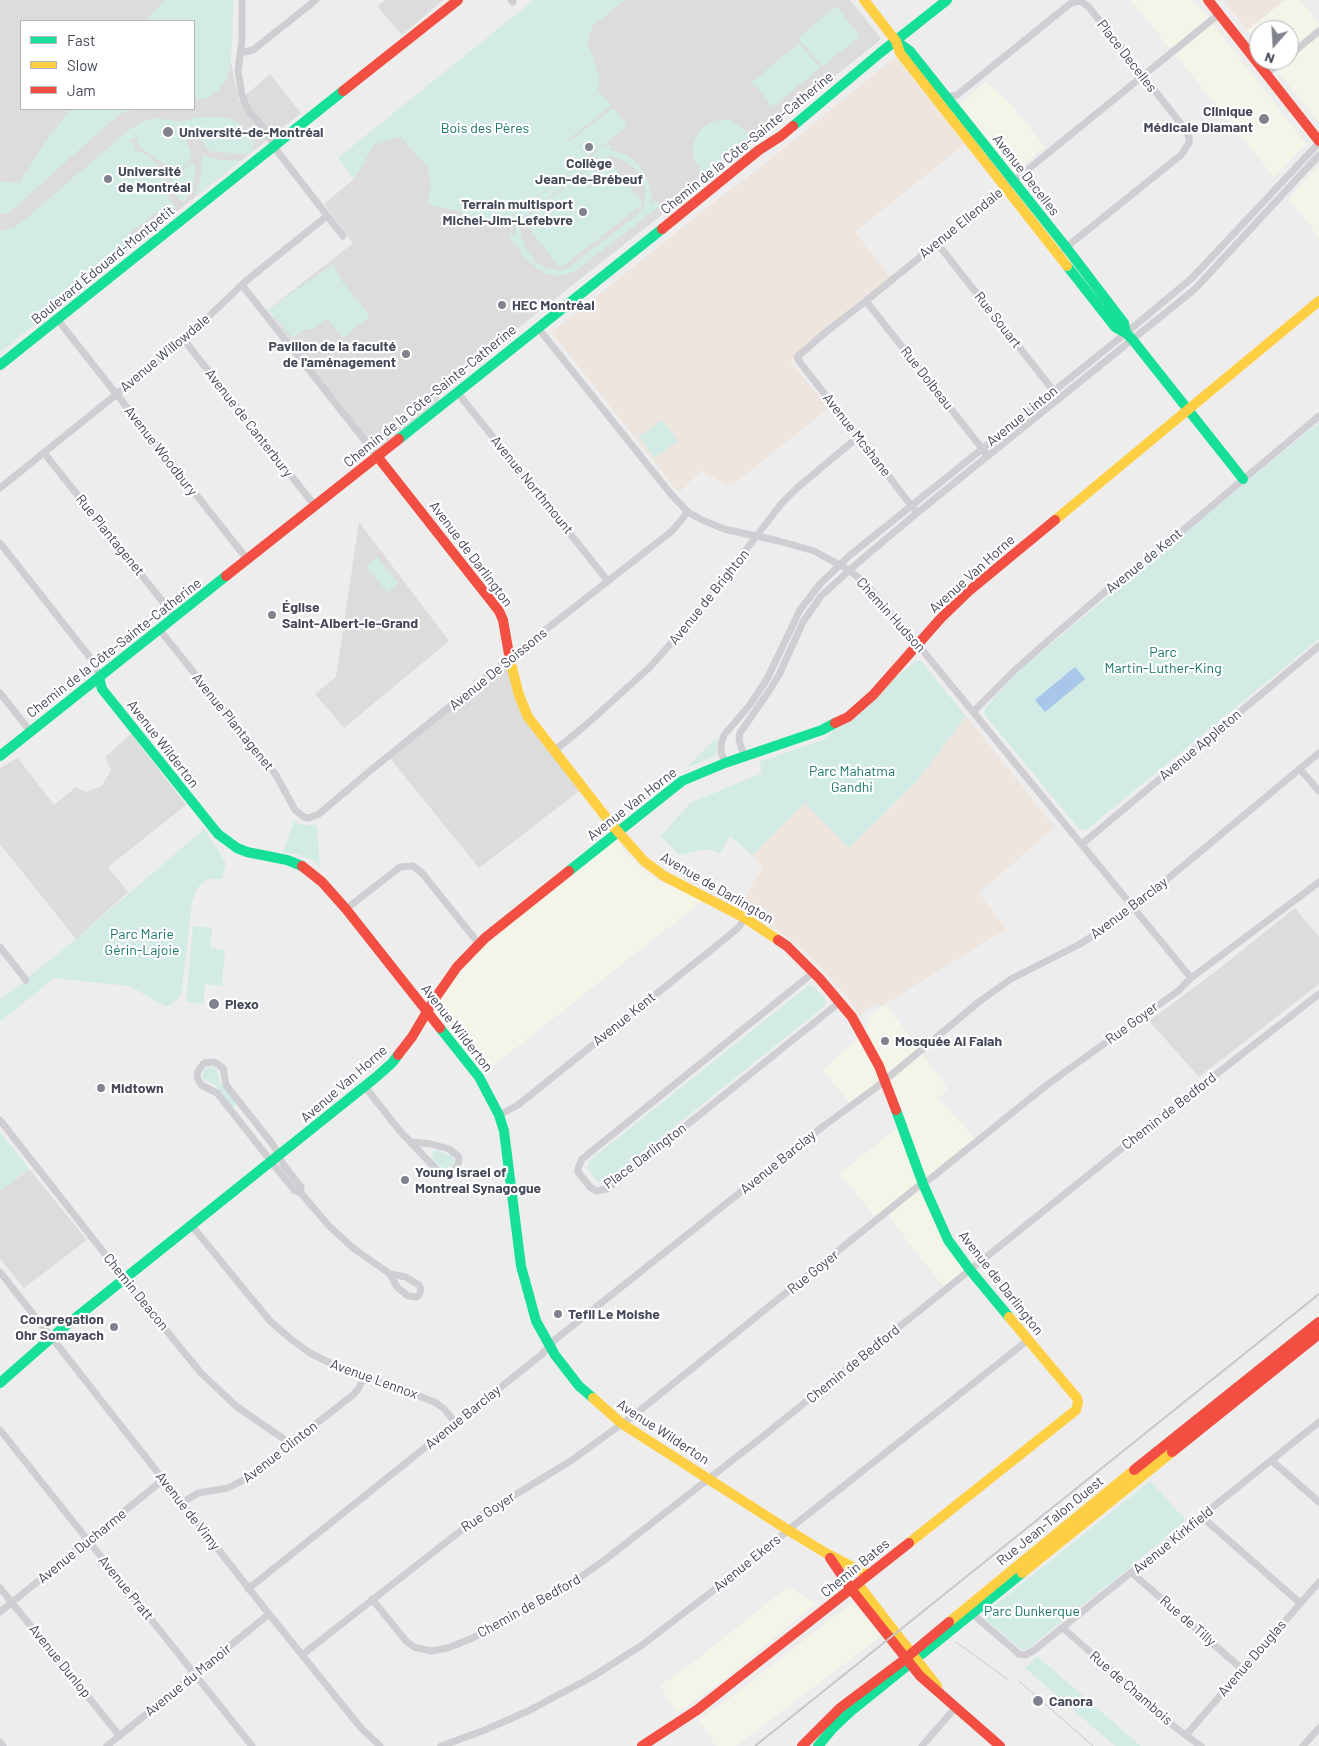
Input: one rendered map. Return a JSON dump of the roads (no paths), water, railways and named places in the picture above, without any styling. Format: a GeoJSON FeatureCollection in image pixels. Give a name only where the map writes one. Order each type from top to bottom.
{"type":"FeatureCollection","features":[{"type":"Feature","properties":{"kind":"street"},"geometry":{"type":"LineString","coordinates":[[242,0],[241,53],[238,71],[242,95],[248,110],[268,133],[274,147],[343,236]]}},
{"type":"Feature","properties":{"kind":"street"},"geometry":{"type":"LineString","coordinates":[[241,53],[253,50],[316,0]]}},
{"type":"Feature","properties":{"kind":"street","name":"Boulevard Édouard-Montpetit"},"geometry":{"type":"LineString","coordinates":[[0,365],[458,0]]}},
{"type":"Feature","properties":{"kind":"street","name":"Avenue Decelles"},"geometry":{"type":"LineString","coordinates":[[864,0],[896,41],[910,51],[942,99],[1062,251],[1124,323],[1129,336],[1243,479]]}},
{"type":"Feature","properties":{"kind":"street","name":"Chemin de la Côte-Sainte-Catherine"},"geometry":{"type":"LineString","coordinates":[[0,756],[759,150],[781,136],[948,0]]}},
{"type":"Feature","properties":{"kind":"street"},"geometry":{"type":"LineString","coordinates":[[1208,0],[1319,142]]}},
{"type":"Feature","properties":{"kind":"street","name":"Place Decelles"},"geometry":{"type":"LineString","coordinates":[[942,99],[957,95],[1071,3],[1076,1],[1088,6],[1185,129],[1189,137],[1187,148],[1181,155],[1062,251]]}},
{"type":"Feature","properties":{"kind":"street","name":"Avenue Ellendale"},"geometry":{"type":"LineString","coordinates":[[797,358],[826,332],[1219,14]]}},
{"type":"Feature","properties":{"kind":"street"},"geometry":{"type":"LineString","coordinates":[[1299,48],[1319,31]]}},
{"type":"Feature","properties":{"kind":"street"},"geometry":{"type":"LineString","coordinates":[[1266,74],[1271,70]]}},
{"type":"Feature","properties":{"kind":"street","name":"Avenue Linton"},"geometry":{"type":"LineString","coordinates":[[725,763],[721,752],[724,735],[749,706],[767,679],[800,610],[812,593],[840,565],[988,456],[1059,398],[1129,336],[1192,278],[1319,142]]}},
{"type":"Feature","properties":{"kind":"street","name":"Avenue Linton"},"geometry":{"type":"LineString","coordinates":[[744,756],[739,740],[740,733],[779,675],[799,630],[821,596],[982,448],[1054,390],[1196,289],[1319,155]]}},
{"type":"Feature","properties":{"kind":"street","name":"Avenue Willowdale"},"geometry":{"type":"LineString","coordinates":[[0,488],[184,340],[242,285],[327,216]]}},
{"type":"Feature","properties":{"kind":"street","name":"Rue Souart"},"geometry":{"type":"LineString","coordinates":[[937,243],[1059,398]]}},
{"type":"Feature","properties":{"kind":"street","name":"Avenue de Darlington"},"geometry":{"type":"LineString","coordinates":[[242,285],[499,611],[503,620],[510,659],[523,706],[528,716],[618,832],[644,861],[664,876],[745,918],[787,946],[814,972],[855,1022],[885,1080],[923,1184],[948,1240],[970,1270],[1077,1398],[1078,1403]]}},
{"type":"Feature","properties":{"kind":"street","name":"Rue Dolbeau"},"geometry":{"type":"LineString","coordinates":[[866,301],[988,456]]}},
{"type":"Feature","properties":{"kind":"street","name":"Avenue Van Horne"},"geometry":{"type":"LineString","coordinates":[[0,1383],[125,1279],[365,1087],[392,1063],[412,1037],[427,1011],[458,967],[479,944],[682,781],[744,756],[814,733],[848,717],[873,695],[941,618],[969,591],[1319,301]]}},
{"type":"Feature","properties":{"kind":"street","name":"Avenue Woodbury"},"geometry":{"type":"LineString","coordinates":[[57,319],[247,559]]}},
{"type":"Feature","properties":{"kind":"street","name":"Chemin Hudson"},"geometry":{"type":"LineString","coordinates":[[538,328],[670,493],[688,512],[702,520],[724,528],[814,551],[849,570],[871,589],[1191,978]]}},
{"type":"Feature","properties":{"kind":"street","name":"Avenue de Canterbury"},"geometry":{"type":"LineString","coordinates":[[184,340],[315,506]]}},
{"type":"Feature","properties":{"kind":"street","name":"Avenue Mcshane"},"geometry":{"type":"LineString","coordinates":[[797,358],[915,510]]}},
{"type":"Feature","properties":{"kind":"street","name":"Avenue Northmount"},"geometry":{"type":"LineString","coordinates":[[456,392],[608,580]]}},
{"type":"Feature","properties":{"kind":"street","name":"Avenue de Kent"},"geometry":{"type":"LineString","coordinates":[[973,712],[1015,670],[1051,638],[1164,547],[1319,416]]}},
{"type":"Feature","properties":{"kind":"street","name":"Avenue de Brighton"},"geometry":{"type":"LineString","coordinates":[[554,751],[588,724],[650,667],[702,607],[781,504],[797,488],[858,438]]}},
{"type":"Feature","properties":{"kind":"street","name":"Rue Plantagenet"},"geometry":{"type":"LineString","coordinates":[[44,453],[175,617]]}},
{"type":"Feature","properties":{"kind":"street","name":"Avenue De Soissons"},"geometry":{"type":"LineString","coordinates":[[304,817],[309,818],[318,814],[370,770],[672,531],[688,512]]}},
{"type":"Feature","properties":{"kind":"street","name":"Avenue Wilderton"},"geometry":{"type":"LineString","coordinates":[[0,544],[96,665],[102,689],[218,834],[237,848],[247,852],[283,859],[300,865],[322,882],[346,909],[479,1077],[499,1115],[505,1141],[524,1284],[536,1321],[549,1346],[579,1386],[621,1423],[788,1530],[824,1552],[868,1575]]}},
{"type":"Feature","properties":{"kind":"street","name":"Avenue Plantagenet"},"geometry":{"type":"LineString","coordinates":[[159,629],[276,775],[295,810],[304,817]]}},
{"type":"Feature","properties":{"kind":"street","name":"Avenue Appleton"},"geometry":{"type":"LineString","coordinates":[[1082,844],[1319,646]]}},
{"type":"Feature","properties":{"kind":"street"},"geometry":{"type":"LineString","coordinates":[[0,693],[30,731]]}},
{"type":"Feature","properties":{"kind":"street"},"geometry":{"type":"LineString","coordinates":[[749,706],[756,711]]}},
{"type":"Feature","properties":{"kind":"street","name":"Avenue Barclay"},"geometry":{"type":"LineString","coordinates":[[248,1588],[541,1355],[556,1339],[786,1156],[885,1080],[997,988],[1080,944],[1118,920],[1319,753]]}},
{"type":"Feature","properties":{"kind":"street"},"geometry":{"type":"LineString","coordinates":[[1300,769],[1319,791]]}},
{"type":"Feature","properties":{"kind":"street"},"geometry":{"type":"LineString","coordinates":[[346,909],[400,867],[413,866],[422,872],[479,944]]}},
{"type":"Feature","properties":{"kind":"street","name":"Rue Goyer"},"geometry":{"type":"LineString","coordinates":[[302,1655],[477,1518],[569,1462],[633,1416],[1048,1084],[1178,991],[1191,978],[1319,882]]}},
{"type":"Feature","properties":{"kind":"street","name":"Avenue Kent"},"geometry":{"type":"LineString","coordinates":[[499,1115],[518,1105],[721,942],[739,927],[745,918]]}},
{"type":"Feature","properties":{"kind":"street"},"geometry":{"type":"LineString","coordinates":[[0,947],[26,980]]}},
{"type":"Feature","properties":{"kind":"street","name":"Place Darlington"},"geometry":{"type":"LineString","coordinates":[[814,972],[582,1159],[578,1172],[590,1187],[596,1190],[606,1189],[840,1002]]}},
{"type":"Feature","properties":{"kind":"street","name":"Chemin de Bedford"},"geometry":{"type":"LineString","coordinates":[[372,1599],[400,1634],[414,1647],[431,1651],[448,1648],[498,1626],[572,1584],[709,1479],[1203,1084],[1319,994]]}},
{"type":"Feature","properties":{"kind":"street"},"geometry":{"type":"LineString","coordinates":[[275,1159],[274,1146],[226,1085],[223,1068],[214,1062],[202,1064],[197,1073],[201,1085],[217,1093],[275,1159],[283,1164],[301,1187],[302,1194],[340,1236],[365,1257],[390,1274]]}},
{"type":"Feature","properties":{"kind":"street"},"geometry":{"type":"LineString","coordinates":[[365,1087],[411,1142],[436,1169],[448,1174],[457,1167],[458,1156],[449,1149],[431,1144],[411,1142]]}},
{"type":"Feature","properties":{"kind":"street","name":"Chemin Deacon"},"geometry":{"type":"LineString","coordinates":[[0,1120],[201,1373],[236,1406],[290,1444]]}},
{"type":"Feature","properties":{"kind":"street","name":"Avenue Lennox"},"geometry":{"type":"LineString","coordinates":[[192,1226],[281,1332],[329,1364],[363,1378],[374,1379],[420,1395],[440,1406],[456,1423]]}},
{"type":"Feature","properties":{"kind":"street","name":"Avenue de Vimy"},"geometry":{"type":"LineString","coordinates":[[0,1272],[248,1588],[361,1728],[380,1746]]}},
{"type":"Feature","properties":{"kind":"street","name":"Rue Jean-Talon Ouest"},"geometry":{"type":"LineString","coordinates":[[818,1746],[842,1719],[911,1658],[1319,1322]]}},
{"type":"Feature","properties":{"kind":"street","name":"Rue Jean-Talon Ouest"},"geometry":{"type":"LineString","coordinates":[[969,1611],[1066,1537],[1319,1334]]}},
{"type":"Feature","properties":{"kind":"street","name":"Avenue Ekers"},"geometry":{"type":"LineString","coordinates":[[441,1746],[485,1730],[528,1711],[596,1674],[642,1645],[752,1561],[788,1530],[1028,1340]]}},
{"type":"Feature","properties":{"kind":"street","name":"Avenue Clinton"},"geometry":{"type":"LineString","coordinates":[[182,1503],[198,1493],[235,1486],[354,1394],[363,1378]]}},
{"type":"Feature","properties":{"kind":"street","name":"Chemin Bates"},"geometry":{"type":"LineString","coordinates":[[642,1746],[712,1699],[1076,1410],[1078,1403]]}},
{"type":"Feature","properties":{"kind":"street","name":"Avenue Kirkfield"},"geometry":{"type":"LineString","coordinates":[[969,1611],[1015,1651],[1024,1655],[1033,1651],[1319,1422]]}},
{"type":"Feature","properties":{"kind":"street","name":"Avenue Pratt"},"geometry":{"type":"LineString","coordinates":[[0,1430],[252,1746]]}},
{"type":"Feature","properties":{"kind":"street"},"geometry":{"type":"LineString","coordinates":[[1272,1461],[1319,1502]]}},
{"type":"Feature","properties":{"kind":"street","name":"Avenue Ducharme"},"geometry":{"type":"LineString","coordinates":[[0,1612],[164,1479]]}},
{"type":"Feature","properties":{"kind":"street"},"geometry":{"type":"LineString","coordinates":[[1201,1516],[1300,1603]]}},
{"type":"Feature","properties":{"kind":"street","name":"Avenue Wilderton"},"geometry":{"type":"LineString","coordinates":[[824,1552],[947,1699],[1000,1746]]}},
{"type":"Feature","properties":{"kind":"street","name":"Rue de Tilly"},"geometry":{"type":"LineString","coordinates":[[1132,1573],[1243,1670]]}},
{"type":"Feature","properties":{"kind":"street","name":"Avenue Douglas"},"geometry":{"type":"LineString","coordinates":[[1186,1735],[1319,1582]]}},
{"type":"Feature","properties":{"kind":"street","name":"Avenue Dunlop"},"geometry":{"type":"LineString","coordinates":[[0,1588],[119,1735]]}},
{"type":"Feature","properties":{"kind":"street","name":"Avenue du Manoir"},"geometry":{"type":"LineString","coordinates":[[107,1746],[269,1614]]}},
{"type":"Feature","properties":{"kind":"street","name":"Rue de Chambois"},"geometry":{"type":"LineString","coordinates":[[1063,1628],[1201,1746]]}},
{"type":"Feature","properties":{"kind":"street","name":"Rue Jean-Talon Ouest"},"geometry":{"type":"LineString","coordinates":[[802,1746],[840,1708],[911,1658]]}},
{"type":"Feature","properties":{"kind":"street"},"geometry":{"type":"LineString","coordinates":[[922,1746],[956,1707]]}},
{"type":"Feature","properties":{"kind":"street"},"geometry":{"type":"LineString","coordinates":[[1303,1746],[1319,1728]]}},
{"type":"Feature","properties":{"kind":"street"},"geometry":{"type":"LineString","coordinates":[[0,1742],[3,1746]]}},
{"type":"Feature","properties":{"kind":"water"},"geometry":{"type":"Polygon","coordinates":[[[1075,667],[1085,679],[1045,712],[1035,700],[1075,667]]]}},
{"type":"Feature","properties":{"kind":"tram line"},"geometry":{"type":"LineString","coordinates":[[956,1642],[1007,1679]]}},
{"type":"Feature","properties":{"kind":"tram line"},"geometry":{"type":"LineString","coordinates":[[1019,1681],[1093,1746]]}},
{"type":"Feature","properties":{"kind":"railway"},"geometry":{"type":"LineString","coordinates":[[755,1746],[1319,1294]]}},
{"type":"Feature","properties":{"kind":"place","name":"Clinique Médicale Diamant"},"geometry":{"type":"Point","coordinates":[1264,119]}},
{"type":"Feature","properties":{"kind":"place","name":"Université-de-Montréal"},"geometry":{"type":"Point","coordinates":[168,132]}},
{"type":"Feature","properties":{"kind":"place","name":"Collège Jean-de-Brébeuf"},"geometry":{"type":"Point","coordinates":[589,147]}},
{"type":"Feature","properties":{"kind":"place","name":"Université de Montréal"},"geometry":{"type":"Point","coordinates":[108,179]}},
{"type":"Feature","properties":{"kind":"place","name":"Terrain multisport Michel-Jim-Lefebvre"},"geometry":{"type":"Point","coordinates":[583,212]}},
{"type":"Feature","properties":{"kind":"place","name":"HEC Montréal"},"geometry":{"type":"Point","coordinates":[502,305]}},
{"type":"Feature","properties":{"kind":"place","name":"Pavillon de la faculté de l'aménagement"},"geometry":{"type":"Point","coordinates":[406,354]}},
{"type":"Feature","properties":{"kind":"place","name":"Église Saint-Albert-le-Grand"},"geometry":{"type":"Point","coordinates":[272,615]}},
{"type":"Feature","properties":{"kind":"place","name":"Plexo"},"geometry":{"type":"Point","coordinates":[214,1004]}},
{"type":"Feature","properties":{"kind":"place","name":"Mosquée Al Falah"},"geometry":{"type":"Point","coordinates":[885,1041]}},
{"type":"Feature","properties":{"kind":"place","name":"Midtown"},"geometry":{"type":"Point","coordinates":[101,1088]}},
{"type":"Feature","properties":{"kind":"place","name":"Young Israel of Montreal Synagogue"},"geometry":{"type":"Point","coordinates":[405,1180]}},
{"type":"Feature","properties":{"kind":"place","name":"Tefil Le Moishe"},"geometry":{"type":"Point","coordinates":[558,1314]}},
{"type":"Feature","properties":{"kind":"place","name":"Congregation Ohr Somayach"},"geometry":{"type":"Point","coordinates":[114,1327]}},
{"type":"Feature","properties":{"kind":"place","name":"Canora"},"geometry":{"type":"Point","coordinates":[1038,1701]}},
{"type":"Feature","properties":{"kind":"park label","name":"Bois des Pères"},"geometry":{"type":"Point","coordinates":[485,128]}},
{"type":"Feature","properties":{"kind":"park label","name":"Parc Martin-Luther-King"},"geometry":{"type":"Point","coordinates":[1163,660]}},
{"type":"Feature","properties":{"kind":"park label","name":"Parc Mahatma Gandhi"},"geometry":{"type":"Point","coordinates":[852,780]}},
{"type":"Feature","properties":{"kind":"park label","name":"Parc Marie Gérin-Lajoie"},"geometry":{"type":"Point","coordinates":[142,942]}},
{"type":"Feature","properties":{"kind":"park label","name":"Parc Dunkerque"},"geometry":{"type":"Point","coordinates":[1032,1611]}}]}
